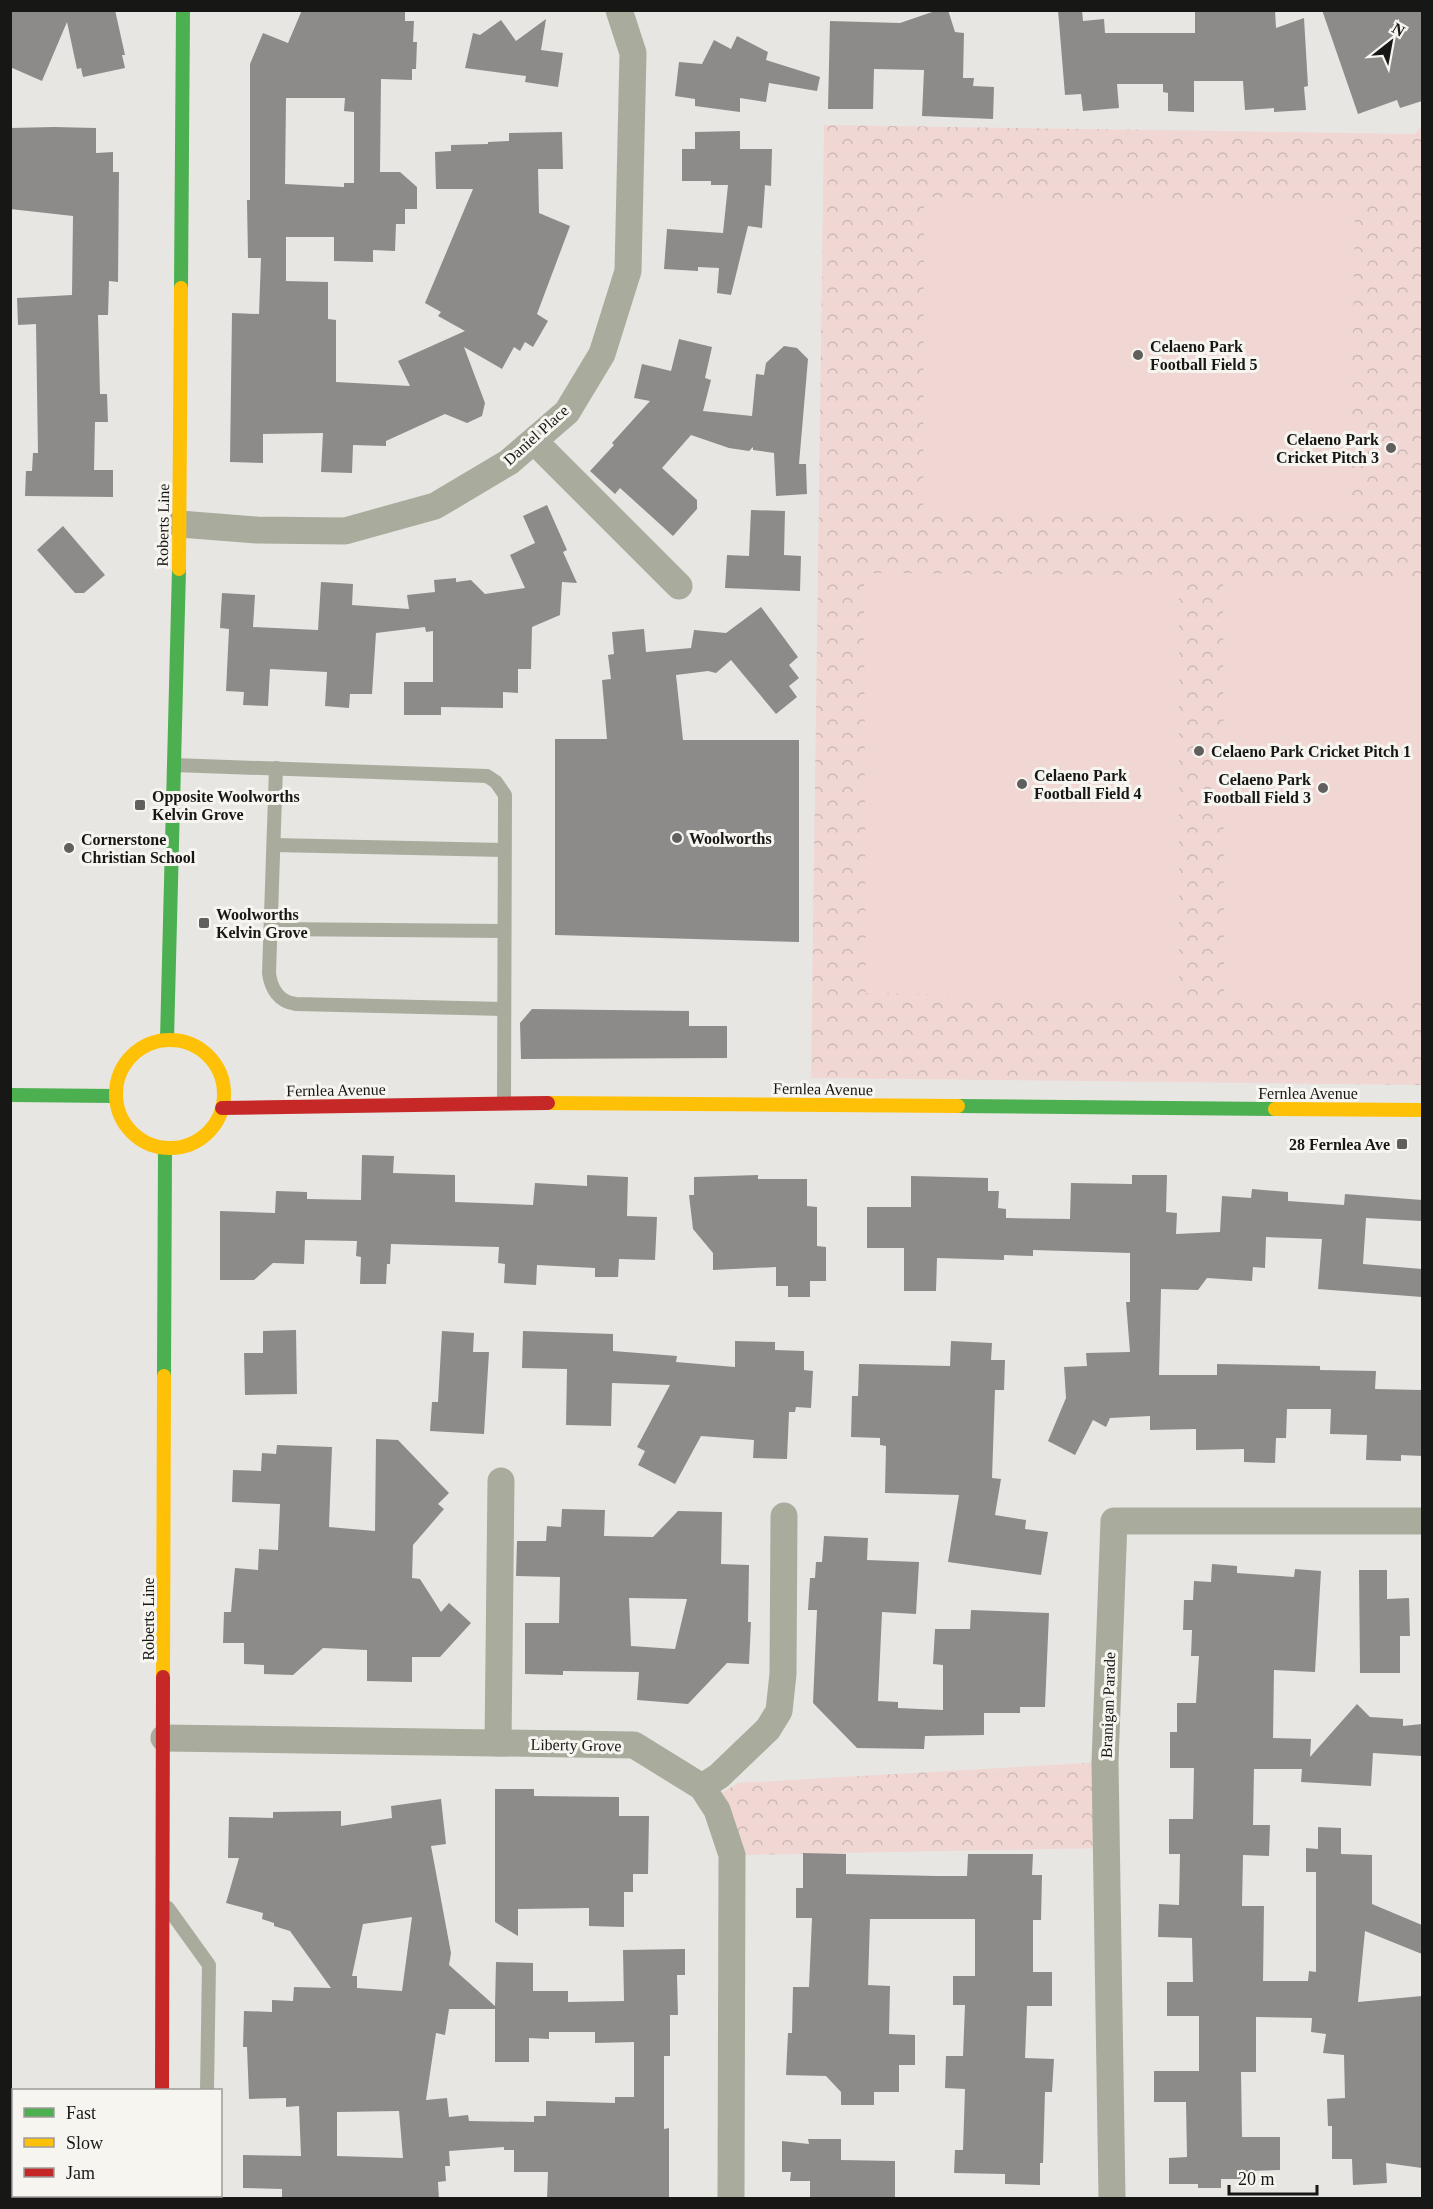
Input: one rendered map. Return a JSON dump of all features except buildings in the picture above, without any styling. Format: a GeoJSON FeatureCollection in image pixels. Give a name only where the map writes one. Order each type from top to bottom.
{"type":"FeatureCollection","features":[{"type":"Feature","properties":{"kind":"main road","name":"Roberts Line"},"geometry":{"type":"LineString","coordinates":[[167,1040],[180,524],[183,10]]}},
{"type":"Feature","properties":{"kind":"main road"},"geometry":{"type":"LineString","coordinates":[[167,1040],[184,1041],[199,1048],[212,1060],[220,1075],[224,1091],[222,1108],[214,1125],[201,1138],[184,1146],[165,1148],[137,1137],[126,1126],[118,1112],[116,1096],[117,1080],[124,1064],[136,1051],[150,1043],[167,1040]]}},
{"type":"Feature","properties":{"kind":"main road"},"geometry":{"type":"LineString","coordinates":[[10,1095],[116,1096]]}},
{"type":"Feature","properties":{"kind":"main road","name":"Fernlea Avenue"},"geometry":{"type":"LineString","coordinates":[[222,1108],[504,1103],[1422,1110]]}},
{"type":"Feature","properties":{"kind":"main road","name":"Roberts Line"},"geometry":{"type":"LineString","coordinates":[[162,2089],[165,1148]]}},
{"type":"Feature","properties":{"kind":"street","name":"Daniel Place"},"geometry":{"type":"LineString","coordinates":[[180,524],[257,530],[345,531],[435,506],[509,462],[567,412],[602,354],[627,276],[633,53],[619,10]]}},
{"type":"Feature","properties":{"kind":"street"},"geometry":{"type":"LineString","coordinates":[[534,441],[679,586]]}},
{"type":"Feature","properties":{"kind":"street"},"geometry":{"type":"LineString","coordinates":[[498,1743],[501,1481]]}},
{"type":"Feature","properties":{"kind":"street"},"geometry":{"type":"LineString","coordinates":[[702,1787],[719,1776],[768,1729],[779,1711],[783,1674],[784,1516]]}},
{"type":"Feature","properties":{"kind":"street","name":"Branigan Parade"},"geometry":{"type":"LineString","coordinates":[[1112,2199],[1106,1762],[1114,1521],[1422,1521]]}},
{"type":"Feature","properties":{"kind":"street","name":"Liberty Grove"},"geometry":{"type":"LineString","coordinates":[[164,1738],[634,1745],[702,1787],[717,1810],[732,1855],[731,2199]]}},
{"type":"Feature","properties":{"kind":"lane"},"geometry":{"type":"LineString","coordinates":[[174,765],[487,776],[496,782],[505,795],[503,850],[504,1103]]}},
{"type":"Feature","properties":{"kind":"lane"},"geometry":{"type":"LineString","coordinates":[[276,768],[270,980],[276,993],[289,1003],[504,1009]]}},
{"type":"Feature","properties":{"kind":"lane"},"geometry":{"type":"LineString","coordinates":[[274,845],[503,850]]}},
{"type":"Feature","properties":{"kind":"lane"},"geometry":{"type":"LineString","coordinates":[[271,929],[503,931]]}},
{"type":"Feature","properties":{"kind":"lane"},"geometry":{"type":"LineString","coordinates":[[164,1902],[209,1965],[207,2089]]}},
{"type":"Feature","properties":{"kind":"green space"},"geometry":{"type":"Polygon","coordinates":[[[824,125],[1415,134],[1422,125],[1422,1085],[811,1078],[824,125]]]}},
{"type":"Feature","properties":{"kind":"green space","name":"Celaeno Park Football Field 5"},"geometry":{"type":"Polygon","coordinates":[[[924,197],[1355,200],[1350,515],[923,511],[924,197]]]}},
{"type":"Feature","properties":{"kind":"green space","name":"Celaeno Park Football Field 4"},"geometry":{"type":"Polygon","coordinates":[[[864,573],[1179,575],[1179,998],[866,993],[864,573]]]}},
{"type":"Feature","properties":{"kind":"green space","name":"Celaeno Park Football Field 3"},"geometry":{"type":"Polygon","coordinates":[[[1223,576],[1422,577],[1422,1001],[1224,998],[1223,576]]]}},
{"type":"Feature","properties":{"kind":"green space"},"geometry":{"type":"Polygon","coordinates":[[[1105,1762],[1107,1848],[732,1855],[710,1800],[738,1783],[1105,1762]]]}},
{"type":"Feature","properties":{"kind":"traffic: fast"},"geometry":{"type":"LineString","coordinates":[[181,288],[183,10]]}},
{"type":"Feature","properties":{"kind":"traffic: fast"},"geometry":{"type":"LineString","coordinates":[[167,1039],[179,569]]}},
{"type":"Feature","properties":{"kind":"traffic: fast"},"geometry":{"type":"LineString","coordinates":[[10,1095],[115,1096]]}},
{"type":"Feature","properties":{"kind":"traffic: fast"},"geometry":{"type":"LineString","coordinates":[[958,1106],[1275,1109]]}},
{"type":"Feature","properties":{"kind":"traffic: fast"},"geometry":{"type":"LineString","coordinates":[[164,1376],[165,1148]]}},
{"type":"Feature","properties":{"kind":"traffic: slow"},"geometry":{"type":"LineString","coordinates":[[179,569],[181,288]]}},
{"type":"Feature","properties":{"kind":"traffic: slow"},"geometry":{"type":"LineString","coordinates":[[170,1040],[191,1044],[208,1056],[220,1073],[224,1094],[220,1115],[208,1132],[191,1144],[170,1148],[149,1144],[132,1132],[120,1115],[116,1094],[120,1073],[132,1056],[149,1044],[170,1040]]}},
{"type":"Feature","properties":{"kind":"traffic: slow"},"geometry":{"type":"LineString","coordinates":[[548,1103],[958,1106]]}},
{"type":"Feature","properties":{"kind":"traffic: slow"},"geometry":{"type":"LineString","coordinates":[[1275,1109],[1422,1110]]}},
{"type":"Feature","properties":{"kind":"traffic: slow"},"geometry":{"type":"LineString","coordinates":[[163,1677],[164,1376]]}},
{"type":"Feature","properties":{"kind":"traffic: jam"},"geometry":{"type":"LineString","coordinates":[[222,1108],[548,1103]]}},
{"type":"Feature","properties":{"kind":"traffic: jam"},"geometry":{"type":"LineString","coordinates":[[162,2089],[163,1677]]}},
{"type":"Feature","properties":{"kind":"place","name":"Celaeno Park Football Field 5"},"geometry":{"type":"Point","coordinates":[1138,355]}},
{"type":"Feature","properties":{"kind":"place","name":"Celaeno Park Cricket Pitch 3"},"geometry":{"type":"Point","coordinates":[1391,448]}},
{"type":"Feature","properties":{"kind":"place","name":"Celaeno Park Cricket Pitch 1"},"geometry":{"type":"Point","coordinates":[1199,751]}},
{"type":"Feature","properties":{"kind":"place","name":"Celaeno Park Football Field 4"},"geometry":{"type":"Point","coordinates":[1022,784]}},
{"type":"Feature","properties":{"kind":"place","name":"Celaeno Park Football Field 3"},"geometry":{"type":"Point","coordinates":[1323,788]}},
{"type":"Feature","properties":{"kind":"place","name":"Opposite Woolworths Kelvin Grove"},"geometry":{"type":"Point","coordinates":[140,805]}},
{"type":"Feature","properties":{"kind":"place","name":"Woolworths"},"geometry":{"type":"Point","coordinates":[677,838]}},
{"type":"Feature","properties":{"kind":"place","name":"Cornerstone Christian School"},"geometry":{"type":"Point","coordinates":[69,848]}},
{"type":"Feature","properties":{"kind":"place","name":"Woolworths Kelvin Grove"},"geometry":{"type":"Point","coordinates":[204,923]}},
{"type":"Feature","properties":{"kind":"place","name":"28 Fernlea Ave"},"geometry":{"type":"Point","coordinates":[1402,1144]}}]}
